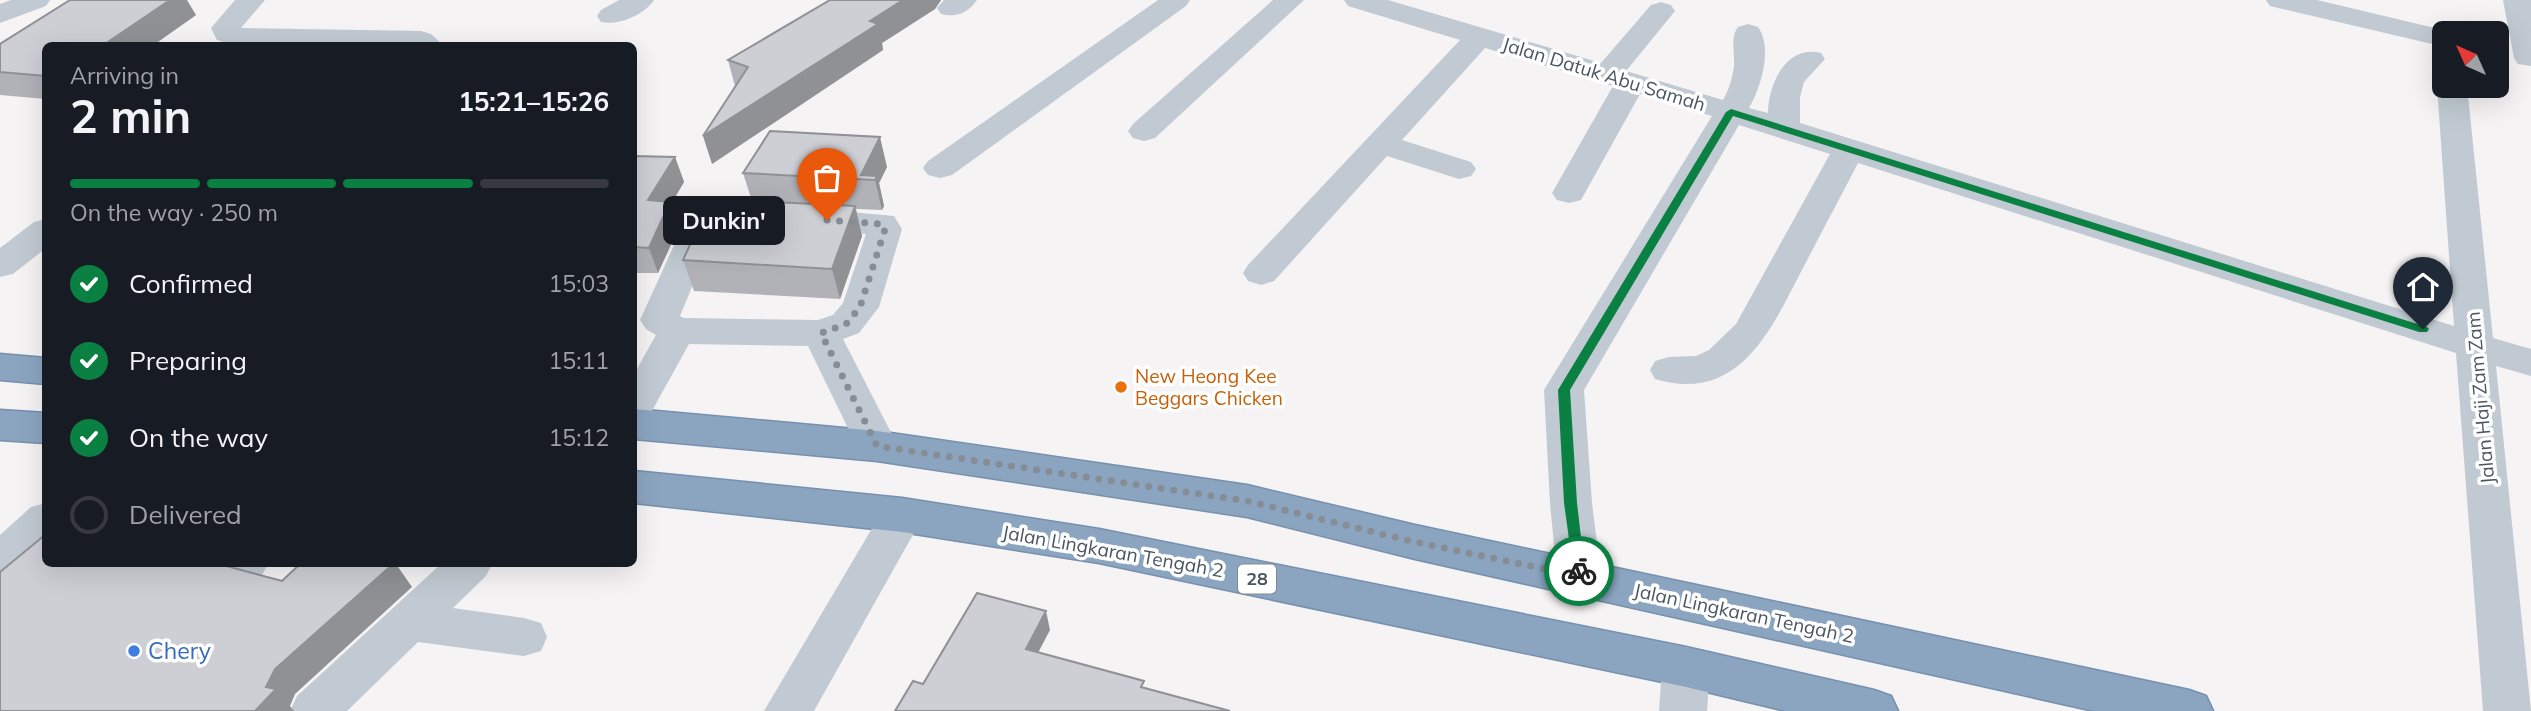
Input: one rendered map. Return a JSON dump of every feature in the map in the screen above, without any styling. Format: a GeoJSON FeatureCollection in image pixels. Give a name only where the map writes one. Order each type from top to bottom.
{"type":"FeatureCollection","features":[{"type":"Feature","properties":{"kind":"highway"},"geometry":{"type":"LineString","coordinates":[[0,367],[42,371]]}},
{"type":"Feature","properties":{"kind":"highway","name":"Jalan Lingkaran Tengah 2"},"geometry":{"type":"LineString","coordinates":[[637,424],[877,446],[1247,501],[1415,542],[2189,711]]}},
{"type":"Feature","properties":{"kind":"highway"},"geometry":{"type":"LineString","coordinates":[[0,425],[42,428]]}},
{"type":"Feature","properties":{"kind":"highway","name":"Jalan Lingkaran Tengah 2"},"geometry":{"type":"LineString","coordinates":[[637,487],[902,515],[1099,546],[1685,689],[1874,711]]}},
{"type":"Feature","properties":{"kind":"street"},"geometry":{"type":"LineString","coordinates":[[0,14],[36,0]]}},
{"type":"Feature","properties":{"kind":"street"},"geometry":{"type":"LineString","coordinates":[[251,0],[225,28],[227,34],[270,42],[424,42]]}},
{"type":"Feature","properties":{"kind":"street"},"geometry":{"type":"LineString","coordinates":[[611,16],[640,0]]}},
{"type":"Feature","properties":{"kind":"street"},"geometry":{"type":"LineString","coordinates":[[940,168],[1176,0]]}},
{"type":"Feature","properties":{"kind":"street"},"geometry":{"type":"LineString","coordinates":[[1144,131],[1290,0]]}},
{"type":"Feature","properties":{"kind":"street","name":"Jalan Datuk Abu Samah"},"geometry":{"type":"LineString","coordinates":[[1358,0],[1731,112],[2531,363]]}},
{"type":"Feature","properties":{"kind":"street"},"geometry":{"type":"LineString","coordinates":[[2280,0],[2432,35]]}},
{"type":"Feature","properties":{"kind":"street"},"geometry":{"type":"LineString","coordinates":[[2510,54],[2530,58],[2517,0]]}},
{"type":"Feature","properties":{"kind":"street"},"geometry":{"type":"LineString","coordinates":[[1569,193],[1619,79],[1661,11]]}},
{"type":"Feature","properties":{"kind":"street"},"geometry":{"type":"LineString","coordinates":[[1579,576],[1571,503],[1564,390],[1744,90],[1749,66],[1748,33]]}},
{"type":"Feature","properties":{"kind":"street"},"geometry":{"type":"LineString","coordinates":[[1261,273],[1479,37]]}},
{"type":"Feature","properties":{"kind":"street"},"geometry":{"type":"LineString","coordinates":[[1784,129],[1784,91],[1792,73],[1810,59]]}},
{"type":"Feature","properties":{"kind":"street","name":"Jalan Haji Zam Zam"},"geometry":{"type":"LineString","coordinates":[[2453,98],[2507,711]]}},
{"type":"Feature","properties":{"kind":"street"},"geometry":{"type":"LineString","coordinates":[[1380,143],[1459,169]]}},
{"type":"Feature","properties":{"kind":"street"},"geometry":{"type":"LineString","coordinates":[[1669,370],[1701,369],[1723,359],[1751,332],[1849,149]]}},
{"type":"Feature","properties":{"kind":"street"},"geometry":{"type":"LineString","coordinates":[[717,214],[758,216],[882,224],[885,229],[860,307],[846,324],[821,333],[677,331],[659,320],[703,219],[717,214]]}},
{"type":"Feature","properties":{"kind":"street"},"geometry":{"type":"LineString","coordinates":[[20,260],[42,235]]}},
{"type":"Feature","properties":{"kind":"street"},"geometry":{"type":"LineString","coordinates":[[637,403],[677,331]]}},
{"type":"Feature","properties":{"kind":"street"},"geometry":{"type":"LineString","coordinates":[[821,333],[877,446]]}},
{"type":"Feature","properties":{"kind":"street"},"geometry":{"type":"LineString","coordinates":[[788,711],[902,515]]}},
{"type":"Feature","properties":{"kind":"street"},"geometry":{"type":"LineString","coordinates":[[0,562],[42,523]]}},
{"type":"Feature","properties":{"kind":"street"},"geometry":{"type":"LineString","coordinates":[[314,711],[467,567]]}},
{"type":"Feature","properties":{"kind":"street"},"geometry":{"type":"LineString","coordinates":[[407,621],[524,637]]}},
{"type":"Feature","properties":{"kind":"building"},"geometry":{"type":"Polygon","coordinates":[[[70,0],[170,0],[108,42],[42,42],[42,76],[0,72],[0,44],[70,0]]]}},
{"type":"Feature","properties":{"kind":"building"},"geometry":{"type":"Polygon","coordinates":[[[830,0],[903,0],[870,21],[878,24],[703,136],[748,67],[728,60],[830,0]]]}},
{"type":"Feature","properties":{"kind":"building"},"geometry":{"type":"Polygon","coordinates":[[[770,131],[880,137],[861,175],[877,176],[875,180],[743,173],[770,131]]]}},
{"type":"Feature","properties":{"kind":"building"},"geometry":{"type":"Polygon","coordinates":[[[637,156],[675,157],[648,200],[670,202],[649,248],[637,247],[637,156]]]}},
{"type":"Feature","properties":{"kind":"building"},"geometry":{"type":"Polygon","coordinates":[[[711,199],[855,206],[832,269],[683,260],[711,199]]]}},
{"type":"Feature","properties":{"kind":"building"},"geometry":{"type":"Polygon","coordinates":[[[42,537],[42,567],[230,567],[282,581],[297,567],[390,567],[275,669],[266,687],[276,689],[255,711],[0,711],[0,572],[42,537]]]}},
{"type":"Feature","properties":{"kind":"building"},"geometry":{"type":"Polygon","coordinates":[[[977,593],[1046,611],[1026,649],[1144,681],[1141,687],[1230,711],[895,711],[913,681],[923,684],[977,593]]]}},
{"type":"Feature","properties":{"kind":"way so far"},"geometry":{"type":"LineString","coordinates":[[827,220],[882,224],[885,229],[860,307],[846,324],[821,333],[877,446],[1247,501],[1415,542],[1579,576],[1579,571]]}},
{"type":"Feature","properties":{"kind":"place","name":"Dunkin'"},"geometry":{"type":"Point","coordinates":[827,220]}},
{"type":"Feature","properties":{"kind":"place","name":"New Heong Kee Beggars Chicken"},"geometry":{"type":"Point","coordinates":[1121,387]}},
{"type":"Feature","properties":{"kind":"place","name":"Chery"},"geometry":{"type":"Point","coordinates":[134,651]}},
{"type":"Feature","properties":{"kind":"route"},"geometry":{"type":"LineString","coordinates":[[1579,571],[1571,503],[1564,390],[1731,112],[2423,329]]}}]}
